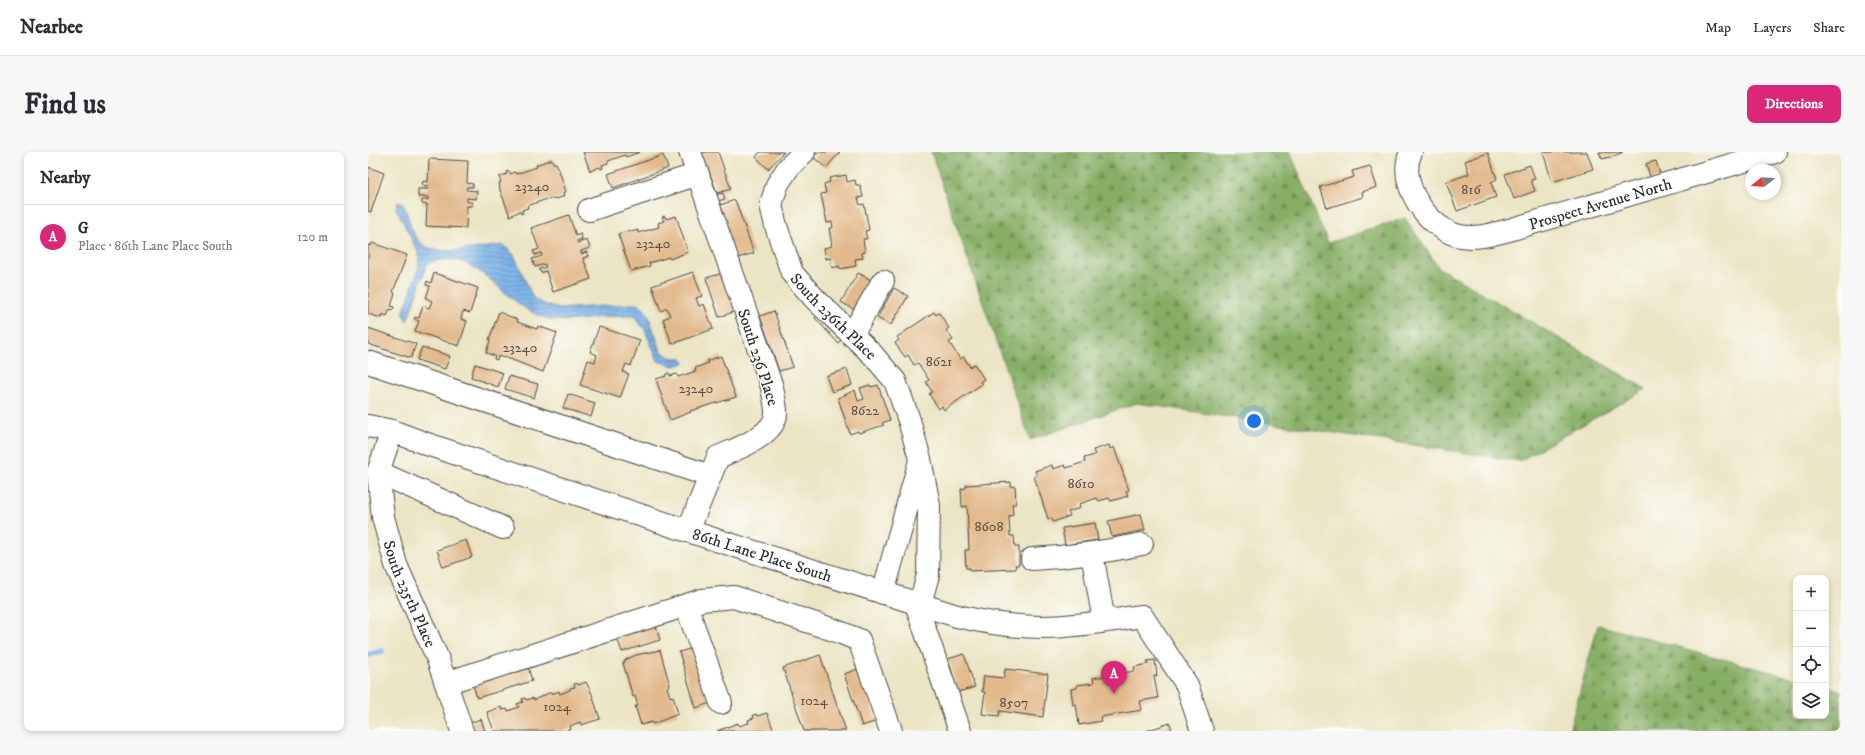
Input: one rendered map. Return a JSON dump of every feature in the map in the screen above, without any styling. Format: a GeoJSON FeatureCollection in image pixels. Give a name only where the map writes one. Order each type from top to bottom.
{"type":"FeatureCollection","features":[{"type":"Feature","properties":{"kind":"street","name":"South 236 Place"},"geometry":{"type":"LineString","coordinates":[[688,531],[718,457],[745,446],[766,433],[773,423],[777,413],[772,387],[690,152]]}},
{"type":"Feature","properties":{"kind":"street","name":"South 236th Place"},"geometry":{"type":"LineString","coordinates":[[804,152],[788,168],[778,185],[771,205],[776,226],[792,273],[815,299],[873,355],[895,382],[910,420],[920,459],[929,505],[928,575],[923,593],[916,604]]}},
{"type":"Feature","properties":{"kind":"street","name":"Prospect Avenue North"},"geometry":{"type":"LineString","coordinates":[[1411,152],[1408,168],[1410,179],[1417,200],[1429,218],[1447,232],[1460,236],[1472,237],[1491,235],[1775,152]]}},
{"type":"Feature","properties":{"kind":"street"},"geometry":{"type":"LineString","coordinates":[[589,210],[698,174]]}},
{"type":"Feature","properties":{"kind":"street"},"geometry":{"type":"LineString","coordinates":[[852,335],[883,281]]}},
{"type":"Feature","properties":{"kind":"street"},"geometry":{"type":"LineString","coordinates":[[368,362],[710,476]]}},
{"type":"Feature","properties":{"kind":"street","name":"86th Lane Place South"},"geometry":{"type":"LineString","coordinates":[[368,426],[392,431],[688,531],[916,604],[987,623],[1027,626],[1074,626],[1142,616],[1187,685],[1202,731]]}},
{"type":"Feature","properties":{"kind":"street","name":"South 235th Place"},"geometry":{"type":"LineString","coordinates":[[392,431],[378,472],[383,517],[396,564],[437,657],[462,731]]}},
{"type":"Feature","properties":{"kind":"street","name":"South 236th Place"},"geometry":{"type":"LineString","coordinates":[[883,593],[920,459]]}},
{"type":"Feature","properties":{"kind":"street"},"geometry":{"type":"LineString","coordinates":[[378,472],[503,528]]}},
{"type":"Feature","properties":{"kind":"street"},"geometry":{"type":"LineString","coordinates":[[1032,559],[1092,554],[1142,544]]}},
{"type":"Feature","properties":{"kind":"street"},"geometry":{"type":"LineString","coordinates":[[1092,554],[1104,621]]}},
{"type":"Feature","properties":{"kind":"street"},"geometry":{"type":"LineString","coordinates":[[446,683],[702,600],[734,597],[834,630],[859,640],[891,731]]}},
{"type":"Feature","properties":{"kind":"street"},"geometry":{"type":"LineString","coordinates":[[916,604],[960,731]]}},
{"type":"Feature","properties":{"kind":"street"},"geometry":{"type":"LineString","coordinates":[[686,605],[722,703]]}},
{"type":"Feature","properties":{"kind":"green space"},"geometry":{"type":"Polygon","coordinates":[[[931,152],[1290,152],[1328,243],[1405,218],[1439,268],[1646,389],[1519,461],[1137,403],[1030,440],[931,152]]]}},
{"type":"Feature","properties":{"kind":"green space"},"geometry":{"type":"Polygon","coordinates":[[[1598,625],[1793,678],[1793,719],[1829,719],[1829,688],[1841,691],[1841,731],[1569,731],[1598,625]]]}},
{"type":"Feature","properties":{"kind":"water"},"geometry":{"type":"Polygon","coordinates":[[[397,203],[402,203],[406,209],[411,228],[416,237],[427,247],[437,250],[456,251],[503,245],[514,255],[533,298],[544,304],[559,309],[632,304],[641,305],[648,315],[661,351],[669,357],[682,359],[685,363],[674,366],[658,361],[645,330],[634,316],[566,321],[543,317],[528,310],[488,277],[460,261],[444,259],[427,264],[407,321],[403,314],[419,267],[418,252],[396,208],[397,203]]]}},
{"type":"Feature","properties":{"kind":"building"},"geometry":{"type":"Polygon","coordinates":[[[583,152],[640,152],[608,161],[608,163],[602,165],[603,168],[601,169],[600,167],[590,171],[583,152]]]}},
{"type":"Feature","properties":{"kind":"building"},"geometry":{"type":"Polygon","coordinates":[[[702,152],[718,152],[731,189],[717,193],[702,152]]]}},
{"type":"Feature","properties":{"kind":"building"},"geometry":{"type":"Polygon","coordinates":[[[760,152],[784,152],[768,169],[756,157],[760,152]]]}},
{"type":"Feature","properties":{"kind":"building"},"geometry":{"type":"Polygon","coordinates":[[[818,152],[840,152],[826,168],[813,157],[818,152]]]}},
{"type":"Feature","properties":{"kind":"building"},"geometry":{"type":"Polygon","coordinates":[[[1543,152],[1587,152],[1593,169],[1552,182],[1543,152]]]}},
{"type":"Feature","properties":{"kind":"building"},"geometry":{"type":"Polygon","coordinates":[[[1599,152],[1623,152],[1610,158],[1602,159],[1599,152]]]}},
{"type":"Feature","properties":{"kind":"building"},"geometry":{"type":"Polygon","coordinates":[[[1488,153],[1497,179],[1491,182],[1496,197],[1457,211],[1446,182],[1469,174],[1465,161],[1488,153]]]}},
{"type":"Feature","properties":{"kind":"building"},"geometry":{"type":"Polygon","coordinates":[[[663,155],[668,168],[613,188],[608,174],[663,155]]]}},
{"type":"Feature","properties":{"kind":"building"},"geometry":{"type":"Polygon","coordinates":[[[429,159],[468,161],[467,183],[473,184],[473,187],[467,187],[466,190],[477,191],[476,199],[467,198],[467,202],[472,202],[472,206],[467,206],[466,228],[426,226],[427,204],[422,204],[422,200],[428,200],[428,197],[418,197],[418,189],[428,189],[429,186],[422,185],[423,181],[428,182],[429,159]]]}},
{"type":"Feature","properties":{"kind":"building"},"geometry":{"type":"Polygon","coordinates":[[[552,159],[553,163],[556,163],[559,170],[566,192],[563,193],[564,196],[557,199],[547,199],[527,206],[528,208],[522,210],[523,213],[521,214],[520,211],[510,216],[500,190],[499,183],[501,182],[499,177],[507,174],[506,172],[509,171],[510,174],[515,172],[516,174],[537,167],[536,165],[552,159]]]}},
{"type":"Feature","properties":{"kind":"building"},"geometry":{"type":"Polygon","coordinates":[[[1656,161],[1661,177],[1651,180],[1646,164],[1656,161]]]}},
{"type":"Feature","properties":{"kind":"building"},"geometry":{"type":"Polygon","coordinates":[[[1530,165],[1535,179],[1531,180],[1535,191],[1514,199],[1505,174],[1530,165]]]}},
{"type":"Feature","properties":{"kind":"building"},"geometry":{"type":"Polygon","coordinates":[[[1370,166],[1377,187],[1362,192],[1363,197],[1327,208],[1320,187],[1354,177],[1352,171],[1370,166]]]}},
{"type":"Feature","properties":{"kind":"building"},"geometry":{"type":"Polygon","coordinates":[[[368,167],[384,173],[371,212],[368,211],[368,167]]]}},
{"type":"Feature","properties":{"kind":"building"},"geometry":{"type":"Polygon","coordinates":[[[846,175],[847,182],[855,180],[856,185],[860,185],[863,197],[858,198],[860,205],[864,204],[869,230],[865,231],[867,239],[863,239],[865,252],[862,253],[863,258],[855,259],[856,266],[840,269],[839,266],[832,268],[830,258],[826,259],[824,248],[832,246],[829,228],[833,228],[832,222],[827,223],[821,194],[826,193],[824,184],[830,182],[829,178],[846,175]]]}},
{"type":"Feature","properties":{"kind":"building"},"geometry":{"type":"Polygon","coordinates":[[[723,193],[725,199],[718,201],[715,195],[723,193]]]}},
{"type":"Feature","properties":{"kind":"building"},"geometry":{"type":"Polygon","coordinates":[[[735,200],[754,253],[735,259],[717,206],[735,200]]]}},
{"type":"Feature","properties":{"kind":"building"},"geometry":{"type":"Polygon","coordinates":[[[569,215],[576,236],[581,234],[582,239],[577,241],[578,243],[587,240],[590,248],[581,251],[581,254],[587,252],[589,256],[583,258],[591,279],[553,292],[546,271],[541,273],[539,269],[546,267],[545,264],[535,267],[532,259],[542,256],[541,253],[535,255],[533,251],[539,249],[531,228],[569,215]]]}},
{"type":"Feature","properties":{"kind":"building"},"geometry":{"type":"Polygon","coordinates":[[[665,216],[666,219],[676,216],[688,252],[670,259],[669,257],[649,263],[650,266],[631,271],[618,234],[630,230],[631,232],[638,230],[638,233],[659,227],[658,223],[664,221],[662,217],[665,216]]]}},
{"type":"Feature","properties":{"kind":"building"},"geometry":{"type":"Polygon","coordinates":[[[372,243],[407,255],[393,292],[395,293],[391,306],[394,307],[393,310],[390,309],[387,316],[382,314],[381,318],[368,314],[368,245],[371,246],[372,243]]]}},
{"type":"Feature","properties":{"kind":"building"},"geometry":{"type":"Polygon","coordinates":[[[693,272],[702,296],[696,298],[699,306],[704,304],[713,329],[672,344],[663,319],[670,316],[667,308],[661,311],[652,286],[693,272]]]}},
{"type":"Feature","properties":{"kind":"building"},"geometry":{"type":"Polygon","coordinates":[[[434,273],[478,288],[470,313],[463,311],[461,319],[467,321],[459,346],[415,331],[419,321],[414,319],[415,317],[419,318],[423,306],[429,308],[432,301],[426,298],[430,286],[426,285],[427,281],[431,283],[434,273]]]}},
{"type":"Feature","properties":{"kind":"building"},"geometry":{"type":"Polygon","coordinates":[[[723,273],[736,311],[719,317],[706,278],[723,273]]]}},
{"type":"Feature","properties":{"kind":"building"},"geometry":{"type":"Polygon","coordinates":[[[858,273],[873,281],[855,310],[841,302],[858,273]]]}},
{"type":"Feature","properties":{"kind":"building"},"geometry":{"type":"Polygon","coordinates":[[[894,288],[908,296],[891,325],[877,318],[894,288]]]}},
{"type":"Feature","properties":{"kind":"building"},"geometry":{"type":"Polygon","coordinates":[[[774,311],[793,367],[779,371],[760,316],[774,311]]]}},
{"type":"Feature","properties":{"kind":"building"},"geometry":{"type":"Polygon","coordinates":[[[499,312],[518,320],[517,322],[537,329],[538,326],[557,333],[543,372],[505,357],[498,356],[497,360],[494,359],[495,356],[486,353],[499,312]]]}},
{"type":"Feature","properties":{"kind":"building"},"geometry":{"type":"Polygon","coordinates":[[[934,312],[936,315],[939,313],[949,328],[946,330],[953,340],[949,342],[960,359],[964,357],[970,367],[974,364],[984,379],[980,382],[982,384],[944,410],[942,406],[939,409],[929,394],[932,392],[926,382],[929,380],[918,363],[914,365],[908,355],[905,357],[895,343],[899,340],[897,337],[934,312]]]}},
{"type":"Feature","properties":{"kind":"building"},"geometry":{"type":"Polygon","coordinates":[[[818,315],[841,340],[838,343],[815,318],[818,315]]]}},
{"type":"Feature","properties":{"kind":"building"},"geometry":{"type":"Polygon","coordinates":[[[599,327],[640,340],[631,366],[626,364],[623,372],[629,374],[620,398],[580,385],[588,360],[595,362],[597,355],[590,352],[599,327]]]}},
{"type":"Feature","properties":{"kind":"building"},"geometry":{"type":"Polygon","coordinates":[[[368,328],[416,344],[411,358],[368,344],[368,328]]]}},
{"type":"Feature","properties":{"kind":"building"},"geometry":{"type":"Polygon","coordinates":[[[422,347],[450,356],[445,369],[417,360],[422,347]]]}},
{"type":"Feature","properties":{"kind":"building"},"geometry":{"type":"Polygon","coordinates":[[[721,356],[736,397],[690,411],[691,412],[670,420],[656,379],[666,376],[666,374],[669,373],[670,376],[677,374],[678,377],[696,371],[695,368],[708,363],[707,361],[721,356]]]}},
{"type":"Feature","properties":{"kind":"building"},"geometry":{"type":"Polygon","coordinates":[[[475,364],[503,373],[498,387],[471,377],[475,364]]]}},
{"type":"Feature","properties":{"kind":"building"},"geometry":{"type":"Polygon","coordinates":[[[847,369],[852,385],[832,392],[826,376],[847,369]]]}},
{"type":"Feature","properties":{"kind":"building"},"geometry":{"type":"Polygon","coordinates":[[[509,376],[538,384],[534,398],[505,389],[509,376]]]}},
{"type":"Feature","properties":{"kind":"building"},"geometry":{"type":"Polygon","coordinates":[[[870,385],[871,387],[878,385],[890,420],[882,423],[884,425],[859,433],[858,431],[850,434],[838,398],[855,390],[858,401],[864,399],[860,388],[870,385]]]}},
{"type":"Feature","properties":{"kind":"building"},"geometry":{"type":"Polygon","coordinates":[[[568,394],[595,403],[591,417],[563,408],[568,394]]]}},
{"type":"Feature","properties":{"kind":"building"},"geometry":{"type":"Polygon","coordinates":[[[1109,445],[1110,449],[1114,447],[1129,490],[1126,491],[1128,496],[1111,501],[1109,498],[1099,501],[1097,498],[1079,504],[1080,508],[1068,512],[1070,516],[1053,522],[1052,518],[1048,519],[1034,476],[1037,475],[1035,471],[1052,465],[1053,469],[1065,465],[1066,468],[1085,462],[1084,458],[1095,455],[1093,450],[1109,445]]]}},
{"type":"Feature","properties":{"kind":"building"},"geometry":{"type":"Polygon","coordinates":[[[1011,482],[1011,487],[1015,486],[1016,504],[1012,504],[1013,515],[1009,516],[1010,536],[1014,536],[1015,547],[1019,547],[1019,565],[1015,565],[1016,569],[970,571],[970,568],[966,568],[965,550],[969,550],[967,506],[962,507],[961,489],[966,488],[966,485],[1011,482]]]}},
{"type":"Feature","properties":{"kind":"building"},"geometry":{"type":"Polygon","coordinates":[[[1141,514],[1145,530],[1112,537],[1108,521],[1141,514]]]}},
{"type":"Feature","properties":{"kind":"building"},"geometry":{"type":"Polygon","coordinates":[[[1095,523],[1098,540],[1065,545],[1062,528],[1095,523]]]}},
{"type":"Feature","properties":{"kind":"building"},"geometry":{"type":"Polygon","coordinates":[[[466,540],[472,557],[443,567],[437,550],[466,540]]]}},
{"type":"Feature","properties":{"kind":"building"},"geometry":{"type":"Polygon","coordinates":[[[655,623],[660,640],[622,652],[616,635],[655,623]]]}},
{"type":"Feature","properties":{"kind":"building"},"geometry":{"type":"Polygon","coordinates":[[[693,648],[710,703],[696,708],[679,652],[693,648]]]}},
{"type":"Feature","properties":{"kind":"building"},"geometry":{"type":"Polygon","coordinates":[[[660,650],[670,686],[667,687],[670,697],[673,696],[678,714],[653,724],[652,722],[641,725],[635,706],[638,706],[635,696],[633,697],[623,663],[625,660],[636,655],[660,650]]]}},
{"type":"Feature","properties":{"kind":"building"},"geometry":{"type":"Polygon","coordinates":[[[964,654],[975,687],[958,692],[948,659],[964,654]]]}},
{"type":"Feature","properties":{"kind":"building"},"geometry":{"type":"Polygon","coordinates":[[[820,655],[846,731],[804,731],[783,668],[820,655]]]}},
{"type":"Feature","properties":{"kind":"building"},"geometry":{"type":"Polygon","coordinates":[[[1155,660],[1157,676],[1154,676],[1158,698],[1140,701],[1142,710],[1100,717],[1101,721],[1079,725],[1076,704],[1073,705],[1071,689],[1077,688],[1077,685],[1094,683],[1093,678],[1135,671],[1134,667],[1148,664],[1147,661],[1155,660]]]}},
{"type":"Feature","properties":{"kind":"building"},"geometry":{"type":"Polygon","coordinates":[[[528,667],[532,681],[477,698],[473,685],[528,667]]]}},
{"type":"Feature","properties":{"kind":"building"},"geometry":{"type":"Polygon","coordinates":[[[858,669],[877,721],[862,726],[844,674],[858,669]]]}},
{"type":"Feature","properties":{"kind":"building"},"geometry":{"type":"Polygon","coordinates":[[[1005,669],[1048,674],[1043,717],[1000,711],[999,716],[982,714],[985,692],[982,692],[984,676],[1004,678],[1005,669]]]}},
{"type":"Feature","properties":{"kind":"building"},"geometry":{"type":"Polygon","coordinates":[[[586,682],[592,694],[600,719],[581,725],[580,722],[570,726],[571,729],[564,731],[494,731],[487,712],[501,707],[502,710],[507,709],[508,711],[519,707],[517,704],[523,702],[522,699],[525,698],[526,700],[533,698],[534,700],[551,692],[552,694],[559,691],[560,694],[570,690],[570,688],[575,687],[574,684],[577,683],[578,685],[586,682]]]}},
{"type":"Feature","properties":{"kind":"building"},"geometry":{"type":"Polygon","coordinates":[[[767,713],[774,731],[717,731],[738,723],[739,726],[749,723],[748,720],[754,718],[753,715],[756,714],[757,716],[767,713]]]}},
{"type":"Feature","properties":{"kind":"building"},"geometry":{"type":"Polygon","coordinates":[[[481,719],[485,731],[470,731],[467,724],[481,719]]]}},
{"type":"Feature","properties":{"kind":"building"},"geometry":{"type":"Polygon","coordinates":[[[1170,723],[1172,731],[1146,731],[1170,723]]]}},
{"type":"Feature","properties":{"kind":"waterway"},"geometry":{"type":"LineString","coordinates":[[368,655],[382,651]]}},
{"type":"Feature","properties":{"kind":"place","name":"G"},"geometry":{"type":"Point","coordinates":[1114,694]}}]}
